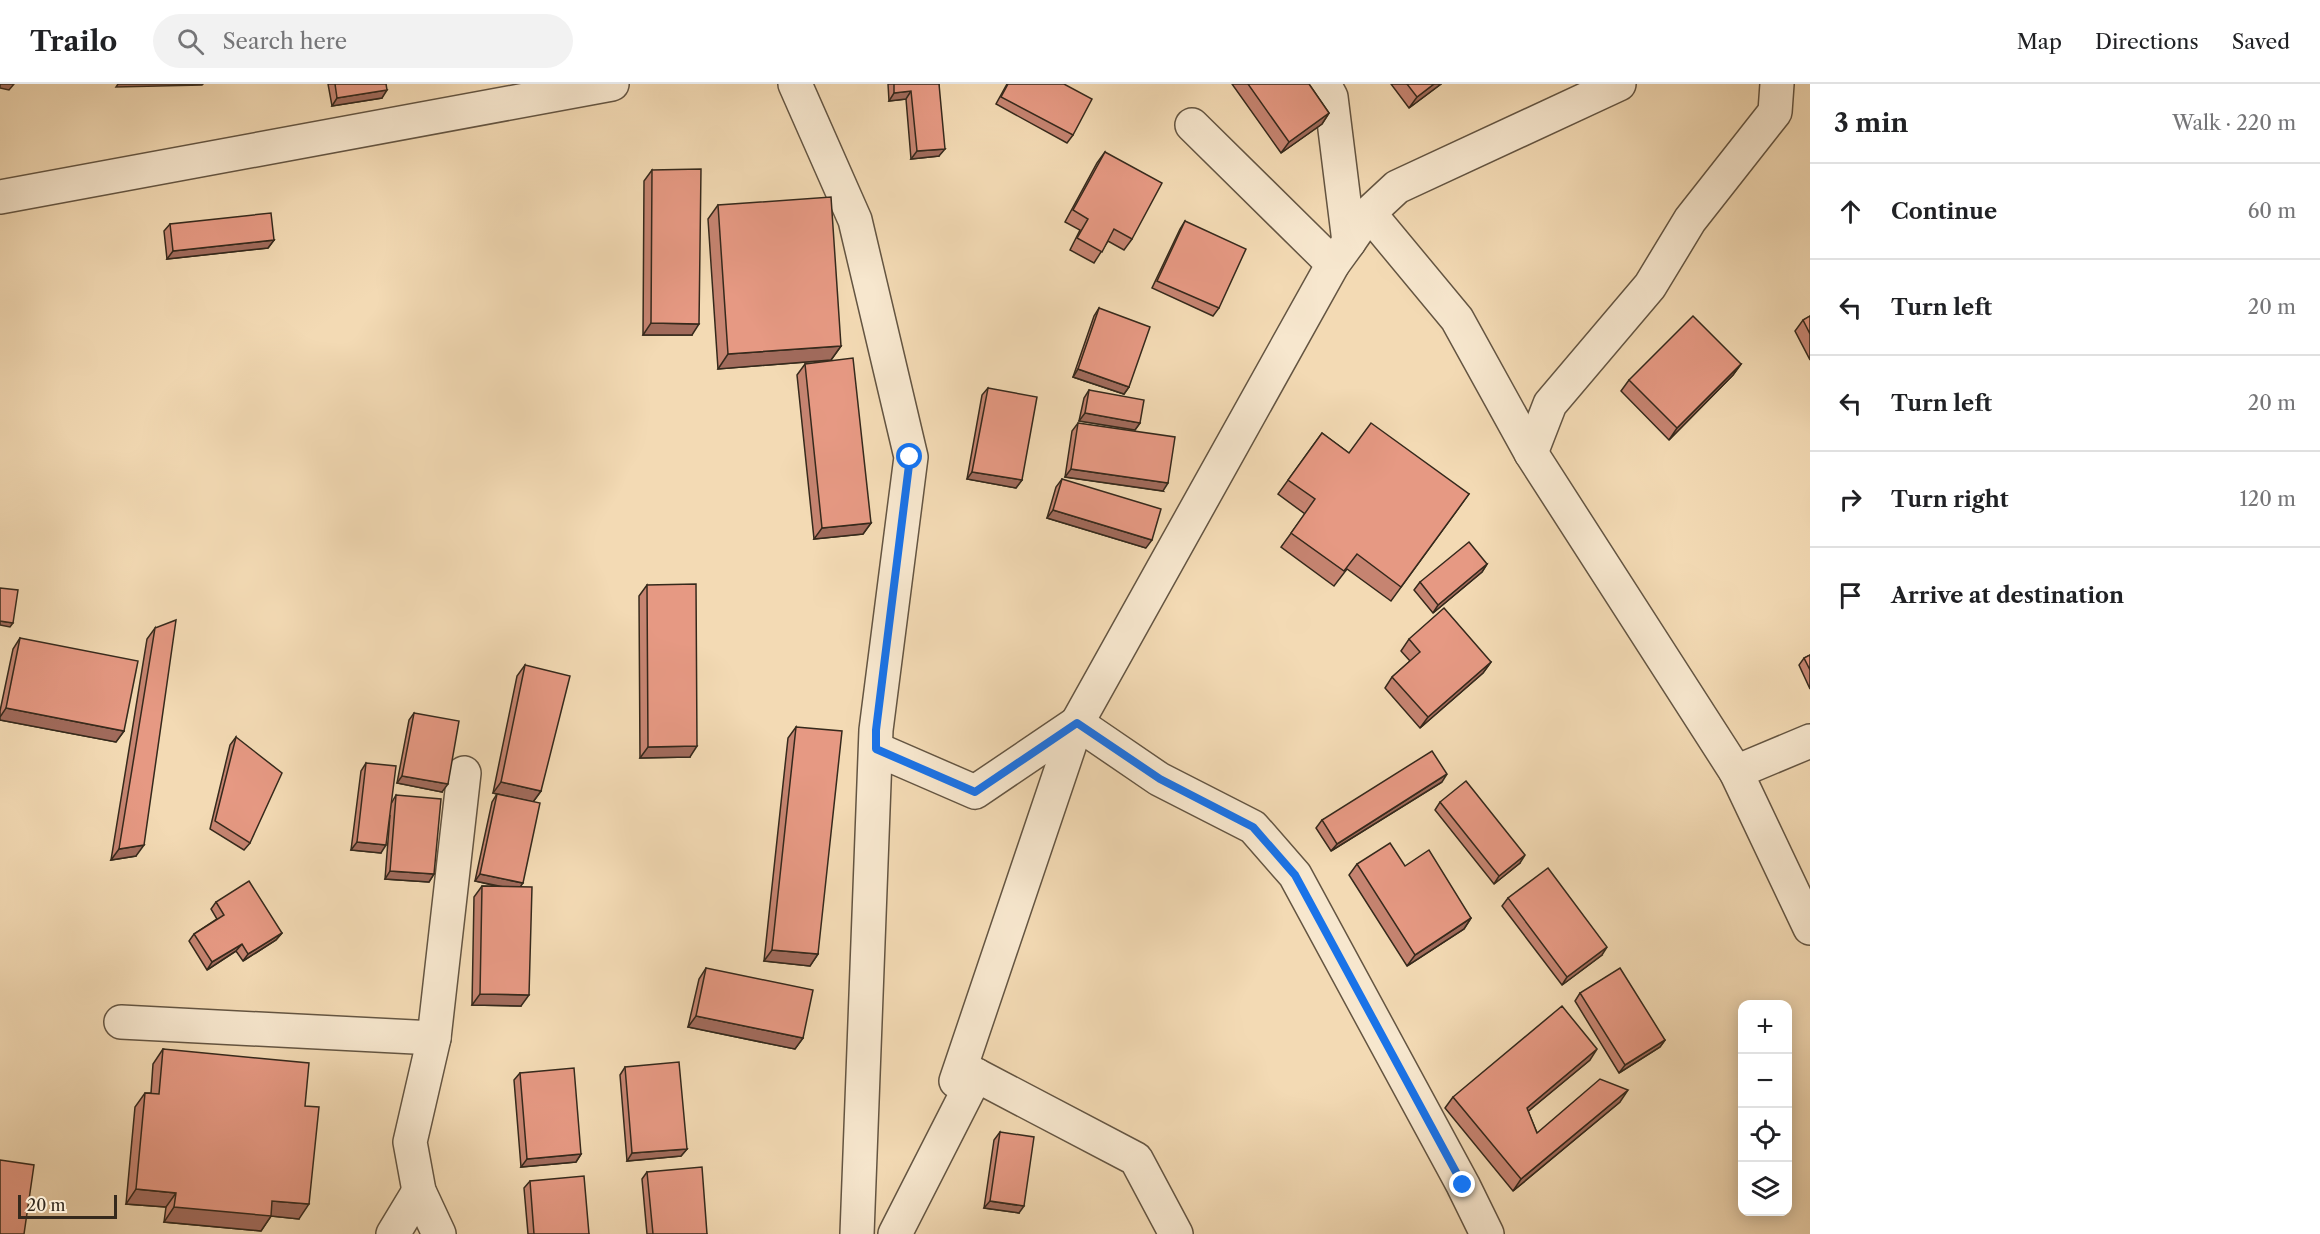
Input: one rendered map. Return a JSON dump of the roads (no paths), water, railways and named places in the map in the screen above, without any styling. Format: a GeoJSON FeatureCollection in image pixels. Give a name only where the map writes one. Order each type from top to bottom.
{"type":"FeatureCollection","features":[{"type":"Feature","properties":{"kind":"street"},"geometry":{"type":"LineString","coordinates":[[0,197],[612,84]]}},
{"type":"Feature","properties":{"kind":"street"},"geometry":{"type":"LineString","coordinates":[[795,84],[855,220],[910,457],[876,730],[857,1234]]}},
{"type":"Feature","properties":{"kind":"street"},"geometry":{"type":"LineString","coordinates":[[1324,84],[1331,97],[1341,253]]}},
{"type":"Feature","properties":{"kind":"street"},"geometry":{"type":"LineString","coordinates":[[1176,1234],[1137,1159],[976,1075],[956,1081],[1077,723],[1341,253],[1368,213],[1397,187],[1619,84]]}},
{"type":"Feature","properties":{"kind":"street"},"geometry":{"type":"LineString","coordinates":[[1531,453],[1550,404],[1650,286],[1690,220],[1775,112],[1777,84]]}},
{"type":"Feature","properties":{"kind":"street"},"geometry":{"type":"LineString","coordinates":[[1192,125],[1341,253]]}},
{"type":"Feature","properties":{"kind":"street"},"geometry":{"type":"LineString","coordinates":[[1368,213],[1457,319],[1531,453],[1736,772],[1810,927]]}},
{"type":"Feature","properties":{"kind":"street"},"geometry":{"type":"LineString","coordinates":[[876,749],[975,792],[1077,723]]}},
{"type":"Feature","properties":{"kind":"street"},"geometry":{"type":"LineString","coordinates":[[1077,723],[1160,779],[1253,827],[1295,875],[1419,1103],[1487,1234]]}},
{"type":"Feature","properties":{"kind":"street"},"geometry":{"type":"LineString","coordinates":[[1736,772],[1810,741]]}},
{"type":"Feature","properties":{"kind":"street"},"geometry":{"type":"LineString","coordinates":[[439,1234],[419,1191],[410,1142],[434,1038],[464,773]]}},
{"type":"Feature","properties":{"kind":"street"},"geometry":{"type":"LineString","coordinates":[[121,1022],[434,1038]]}},
{"type":"Feature","properties":{"kind":"street"},"geometry":{"type":"LineString","coordinates":[[895,1234],[976,1075]]}},
{"type":"Feature","properties":{"kind":"street"},"geometry":{"type":"LineString","coordinates":[[393,1234],[419,1191]]}}]}
